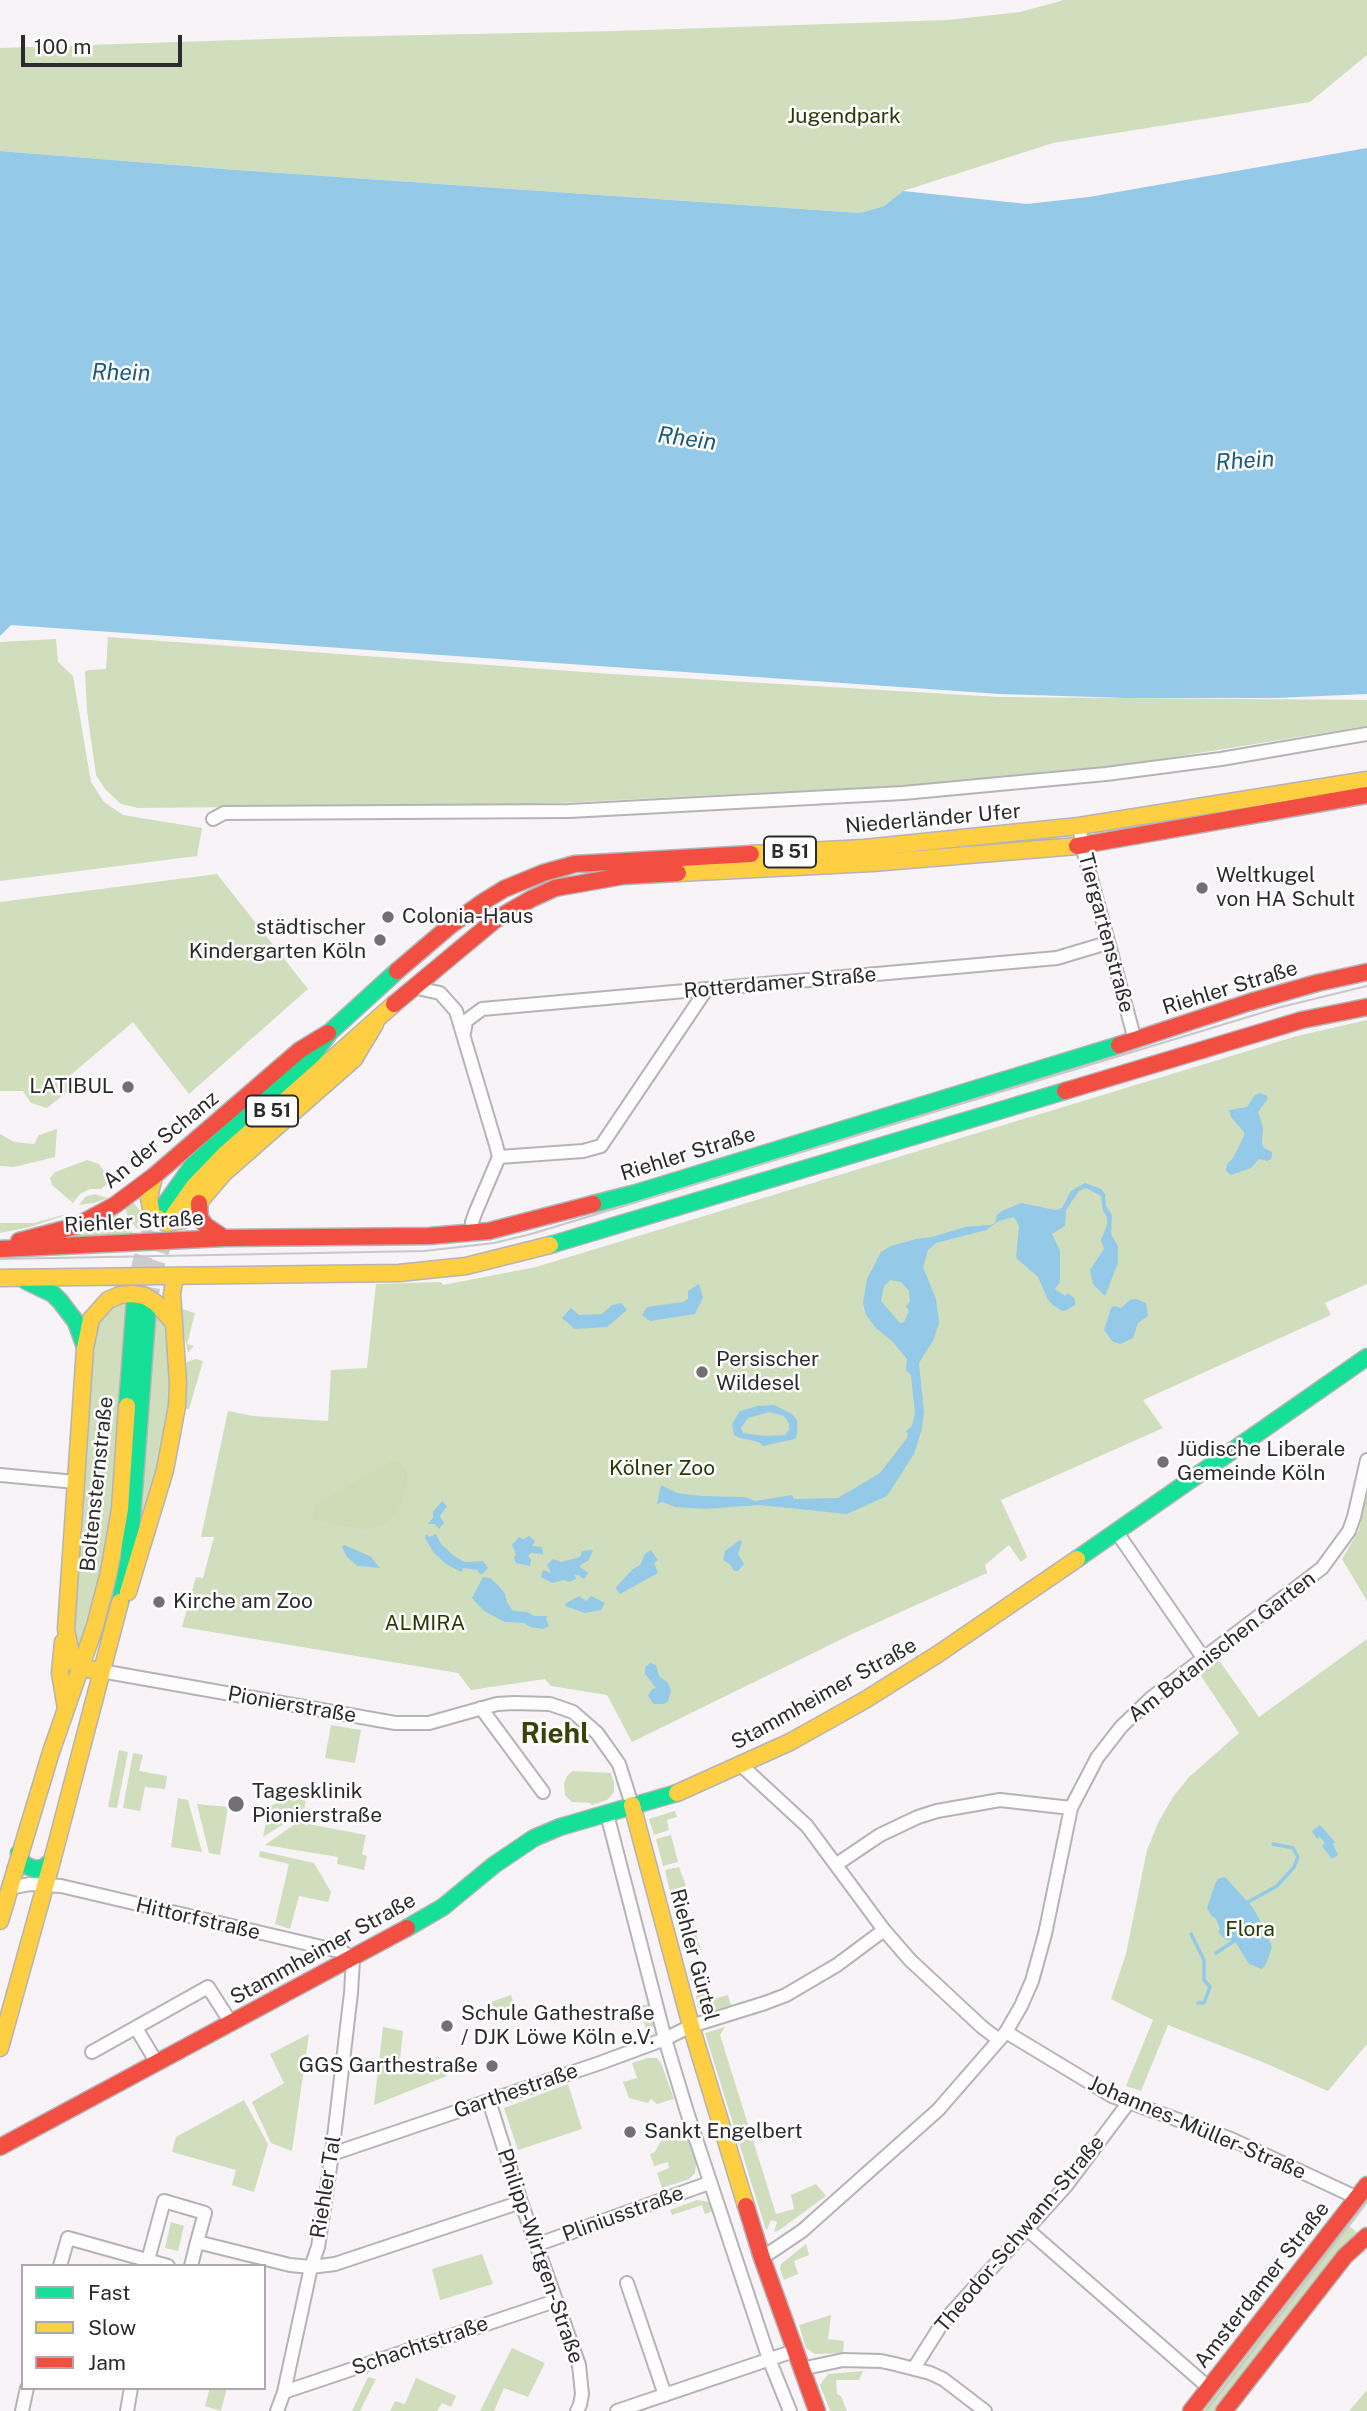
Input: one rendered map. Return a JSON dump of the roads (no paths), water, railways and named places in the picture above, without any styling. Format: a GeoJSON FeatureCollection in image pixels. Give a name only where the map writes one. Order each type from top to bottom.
{"type":"FeatureCollection","features":[{"type":"Feature","properties":{"kind":"main road","name":"Niederländer Ufer"},"geometry":{"type":"LineString","coordinates":[[505,889],[543,873],[575,864],[864,848],[1079,826],[1367,780]]}},
{"type":"Feature","properties":{"kind":"main road","name":"Niederländer Ufer"},"geometry":{"type":"LineString","coordinates":[[531,899],[555,888],[623,876],[873,863],[1083,846],[1367,795]]}},
{"type":"Feature","properties":{"kind":"main road","name":"An der Schanz"},"geometry":{"type":"LineString","coordinates":[[0,1247],[76,1226],[115,1205],[154,1176],[300,1050],[330,1032],[429,943],[473,909],[505,889]]}},
{"type":"Feature","properties":{"kind":"main road","name":"An der Schanz"},"geometry":{"type":"LineString","coordinates":[[330,1032],[309,1060],[193,1165],[167,1213],[217,1161],[380,1014],[495,920],[531,899]]}},
{"type":"Feature","properties":{"kind":"main road"},"geometry":{"type":"LineString","coordinates":[[429,943],[438,941],[444,944],[446,950],[436,967]]}},
{"type":"Feature","properties":{"kind":"main road","name":"Riehler Straße"},"geometry":{"type":"LineString","coordinates":[[0,1247],[224,1238],[473,1233],[533,1221],[636,1193],[1277,994],[1367,972]]}},
{"type":"Feature","properties":{"kind":"main road"},"geometry":{"type":"LineString","coordinates":[[5,1278],[399,1273],[466,1266],[536,1249],[1302,1020],[1367,1007]]}},
{"type":"Feature","properties":{"kind":"main road","name":"An der Schanz"},"geometry":{"type":"LineString","coordinates":[[154,1176],[150,1187],[149,1208],[152,1215],[158,1220],[175,1223],[184,1220],[224,1173],[354,1059],[380,1014]]}},
{"type":"Feature","properties":{"kind":"main road"},"geometry":{"type":"LineString","coordinates":[[199,1203],[200,1218],[206,1226],[224,1238]]}},
{"type":"Feature","properties":{"kind":"main road","name":"Boltensternstraße"},"geometry":{"type":"LineString","coordinates":[[115,1623],[132,1582],[172,1438],[178,1383],[172,1294],[175,1276]]}},
{"type":"Feature","properties":{"kind":"main road"},"geometry":{"type":"LineString","coordinates":[[5,1278],[26,1280],[52,1294],[76,1322],[85,1348]]}},
{"type":"Feature","properties":{"kind":"main road","name":"Boltensternstraße"},"geometry":{"type":"LineString","coordinates":[[81,1668],[72,1661],[66,1629],[85,1348],[92,1319],[108,1300],[120,1295],[145,1296],[156,1303],[174,1323]]}},
{"type":"Feature","properties":{"kind":"main road","name":"Boltensternstraße"},"geometry":{"type":"LineString","coordinates":[[0,1921],[19,1853],[103,1599],[120,1509],[141,1302],[130,1547],[115,1623],[0,2048]]}},
{"type":"Feature","properties":{"kind":"main road","name":"Stammheimer Straße"},"geometry":{"type":"LineString","coordinates":[[0,2149],[328,1970],[353,1959],[443,1907],[494,1865],[534,1839],[560,1826],[668,1796],[742,1766],[865,1700],[938,1654],[1367,1357]]}},
{"type":"Feature","properties":{"kind":"main road"},"geometry":{"type":"LineString","coordinates":[[66,1629],[60,1673],[66,1710]]}},
{"type":"Feature","properties":{"kind":"main road"},"geometry":{"type":"LineString","coordinates":[[81,1668],[101,1671]]}},
{"type":"Feature","properties":{"kind":"main road","name":"Riehler Gürtel"},"geometry":{"type":"LineString","coordinates":[[632,1805],[691,2026],[762,2258],[817,2411]]}},
{"type":"Feature","properties":{"kind":"main road"},"geometry":{"type":"LineString","coordinates":[[19,1853],[23,1864],[34,1869],[43,1868],[52,1861]]}},
{"type":"Feature","properties":{"kind":"main road","name":"Amsterdamer Straße"},"geometry":{"type":"LineString","coordinates":[[1191,2411],[1367,2185]]}},
{"type":"Feature","properties":{"kind":"main road"},"geometry":{"type":"LineString","coordinates":[[1224,2411],[1345,2256],[1367,2236]]}},
{"type":"Feature","properties":{"kind":"street"},"geometry":{"type":"LineString","coordinates":[[213,819],[224,813],[569,811],[903,793],[1106,774],[1367,734]]}},
{"type":"Feature","properties":{"kind":"street","name":"Tiergartenstraße"},"geometry":{"type":"LineString","coordinates":[[1079,826],[1107,943],[1135,1040]]}},
{"type":"Feature","properties":{"kind":"street","name":"Rotterdamer Straße"},"geometry":{"type":"LineString","coordinates":[[464,1033],[466,1021],[482,1009],[1057,958],[1107,943]]}},
{"type":"Feature","properties":{"kind":"street"},"geometry":{"type":"LineString","coordinates":[[413,987],[440,993],[456,1011],[499,1157],[472,1222],[473,1233]]}},
{"type":"Feature","properties":{"kind":"street"},"geometry":{"type":"LineString","coordinates":[[499,1157],[583,1151],[601,1146],[706,990]]}},
{"type":"Feature","properties":{"kind":"street","name":"Am Botanischen Garten"},"geometry":{"type":"LineString","coordinates":[[762,2258],[802,2231],[852,2189],[938,2110],[1003,2036],[1032,1981],[1045,1934],[1071,1808],[1097,1758],[1121,1727],[1151,1698],[1304,1584],[1337,1551],[1354,1517],[1367,1460]]}},
{"type":"Feature","properties":{"kind":"street","name":"Boltensternstraße"},"geometry":{"type":"LineString","coordinates":[[0,1475],[76,1482]]}},
{"type":"Feature","properties":{"kind":"street"},"geometry":{"type":"LineString","coordinates":[[1116,1531],[1204,1659]]}},
{"type":"Feature","properties":{"kind":"street","name":"Pionierstraße"},"geometry":{"type":"LineString","coordinates":[[101,1671],[395,1723],[429,1723],[481,1707]]}},
{"type":"Feature","properties":{"kind":"street","name":"Riehler Gürtel"},"geometry":{"type":"LineString","coordinates":[[481,1707],[533,1703],[550,1704],[573,1712],[590,1725],[612,1751],[625,1776],[632,1805]]}},
{"type":"Feature","properties":{"kind":"street"},"geometry":{"type":"LineString","coordinates":[[481,1707],[539,1788]]}},
{"type":"Feature","properties":{"kind":"street","name":"Johannes-Müller-Straße"},"geometry":{"type":"LineString","coordinates":[[742,1766],[798,1816],[837,1864],[884,1930],[919,1968],[982,2027],[1093,2086],[1231,2140],[1356,2199]]}},
{"type":"Feature","properties":{"kind":"street"},"geometry":{"type":"LineString","coordinates":[[837,1864],[880,1835],[937,1811],[1000,1800],[1071,1808]]}},
{"type":"Feature","properties":{"kind":"street"},"geometry":{"type":"LineString","coordinates":[[607,1814],[665,2039],[709,2183],[769,2359],[790,2411]]}},
{"type":"Feature","properties":{"kind":"street"},"geometry":{"type":"LineString","coordinates":[[52,1861],[63,1880],[73,1889]]}},
{"type":"Feature","properties":{"kind":"street","name":"Hittorfstraße"},"geometry":{"type":"LineString","coordinates":[[10,1888],[30,1884],[61,1886],[343,1952],[353,1959]]}},
{"type":"Feature","properties":{"kind":"street","name":"Garthestraße"},"geometry":{"type":"LineString","coordinates":[[332,2154],[665,2039],[691,2026],[765,2003],[837,1965],[884,1930]]}},
{"type":"Feature","properties":{"kind":"street"},"geometry":{"type":"LineString","coordinates":[[324,1948],[328,1970]]}},
{"type":"Feature","properties":{"kind":"street","name":"Riehler Tal"},"geometry":{"type":"LineString","coordinates":[[277,2411],[284,2392],[318,2246],[332,2154],[353,1959]]}},
{"type":"Feature","properties":{"kind":"street","name":"Stammheimer Straße"},"geometry":{"type":"LineString","coordinates":[[92,2052],[208,1987],[231,2023]]}},
{"type":"Feature","properties":{"kind":"street"},"geometry":{"type":"LineString","coordinates":[[136,2028],[157,2063]]}},
{"type":"Feature","properties":{"kind":"street","name":"Philipp-Wirtgen-Straße"},"geometry":{"type":"LineString","coordinates":[[489,2101],[521,2202],[579,2365],[582,2393],[577,2411]]}},
{"type":"Feature","properties":{"kind":"street","name":"Theodor-Schwann-Straße"},"geometry":{"type":"LineString","coordinates":[[914,2368],[943,2322],[1066,2186],[1129,2102]]}},
{"type":"Feature","properties":{"kind":"street","name":"Pliniusstraße"},"geometry":{"type":"LineString","coordinates":[[536,2245],[709,2183]]}},
{"type":"Feature","properties":{"kind":"street"},"geometry":{"type":"LineString","coordinates":[[61,2264],[68,2238],[159,2264],[164,2201],[205,2213],[192,2264]]}},
{"type":"Feature","properties":{"kind":"street"},"geometry":{"type":"LineString","coordinates":[[197,2242],[237,2254],[311,2267],[335,2264],[521,2202]]}},
{"type":"Feature","properties":{"kind":"street"},"geometry":{"type":"LineString","coordinates":[[1028,2230],[1208,2387]]}},
{"type":"Feature","properties":{"kind":"street"},"geometry":{"type":"LineString","coordinates":[[627,2283],[665,2395]]}},
{"type":"Feature","properties":{"kind":"street","name":"Schachtstraße"},"geometry":{"type":"LineString","coordinates":[[284,2392],[555,2301]]}},
{"type":"Feature","properties":{"kind":"street"},"geometry":{"type":"LineString","coordinates":[[617,2411],[794,2351]]}},
{"type":"Feature","properties":{"kind":"street"},"geometry":{"type":"LineString","coordinates":[[801,2369],[843,2360],[881,2361],[914,2368],[943,2379],[985,2411]]}},
{"type":"Feature","properties":{"kind":"street"},"geometry":{"type":"LineString","coordinates":[[22,2411],[27,2390]]}},
{"type":"Feature","properties":{"kind":"street"},"geometry":{"type":"LineString","coordinates":[[127,2411],[131,2390]]}},
{"type":"Feature","properties":{"kind":"water","name":"Rhein"},"geometry":{"type":"Polygon","coordinates":[[[1367,148],[1367,694],[1274,698],[1127,698],[1000,694],[11,625],[0,636],[0,151],[860,213],[884,206],[903,191],[1027,204],[1089,197],[1367,148]]]}},
{"type":"Feature","properties":{"kind":"water"},"geometry":{"type":"Polygon","coordinates":[[[1260,1093],[1267,1096],[1258,1112],[1263,1127],[1262,1143],[1264,1148],[1272,1152],[1271,1159],[1259,1159],[1251,1168],[1231,1175],[1226,1171],[1227,1164],[1233,1158],[1244,1132],[1231,1117],[1229,1110],[1247,1107],[1255,1095],[1260,1093]]]}},
{"type":"Feature","properties":{"kind":"water"},"geometry":{"type":"Polygon","coordinates":[[[1085,1183],[1101,1189],[1112,1215],[1111,1234],[1118,1246],[1118,1263],[1105,1296],[1093,1284],[1090,1270],[1104,1249],[1101,1240],[1107,1217],[1103,1211],[1101,1196],[1086,1188],[1079,1191],[1066,1210],[1065,1226],[1052,1234],[1060,1251],[1060,1282],[1055,1289],[1065,1296],[1068,1293],[1075,1299],[1075,1305],[1067,1310],[1062,1311],[1048,1300],[1038,1277],[1016,1258],[1019,1226],[1014,1217],[999,1221],[986,1230],[936,1243],[928,1250],[923,1267],[936,1299],[939,1322],[934,1339],[919,1363],[924,1412],[922,1428],[914,1454],[887,1496],[847,1514],[760,1505],[705,1509],[675,1507],[663,1502],[657,1504],[661,1485],[677,1493],[745,1497],[755,1501],[792,1495],[794,1499],[838,1498],[880,1473],[907,1438],[906,1431],[912,1426],[915,1414],[911,1375],[906,1370],[907,1359],[892,1341],[876,1328],[866,1315],[863,1303],[867,1279],[881,1252],[891,1246],[916,1239],[965,1227],[990,1225],[995,1223],[997,1215],[1002,1211],[1021,1203],[1055,1210],[1062,1208],[1071,1191],[1085,1183]],[[890,1280],[884,1286],[881,1301],[900,1323],[904,1322],[909,1311],[906,1306],[910,1302],[909,1291],[901,1282],[890,1280]]]}},
{"type":"Feature","properties":{"kind":"water"},"geometry":{"type":"Polygon","coordinates":[[[699,1284],[703,1297],[695,1314],[650,1321],[642,1315],[647,1307],[683,1302],[688,1299],[688,1291],[699,1284]]]}},
{"type":"Feature","properties":{"kind":"water"},"geometry":{"type":"Polygon","coordinates":[[[1130,1300],[1146,1303],[1148,1316],[1138,1323],[1133,1338],[1121,1344],[1113,1342],[1104,1330],[1111,1308],[1121,1308],[1130,1300]]]}},
{"type":"Feature","properties":{"kind":"water"},"geometry":{"type":"Polygon","coordinates":[[[621,1303],[627,1310],[607,1327],[575,1329],[562,1318],[571,1308],[579,1315],[602,1314],[612,1305],[621,1303]]]}},
{"type":"Feature","properties":{"kind":"water"},"geometry":{"type":"Polygon","coordinates":[[[774,1405],[792,1414],[797,1420],[795,1439],[763,1446],[759,1442],[734,1435],[732,1424],[740,1411],[774,1405]],[[769,1412],[748,1418],[741,1428],[743,1433],[785,1435],[789,1424],[784,1416],[769,1412]]]}},
{"type":"Feature","properties":{"kind":"water"},"geometry":{"type":"Polygon","coordinates":[[[442,1501],[447,1506],[440,1516],[444,1523],[439,1529],[435,1524],[428,1524],[442,1501]]]}},
{"type":"Feature","properties":{"kind":"water"},"geometry":{"type":"Polygon","coordinates":[[[426,1534],[429,1537],[436,1534],[441,1544],[454,1556],[465,1562],[483,1561],[488,1568],[481,1575],[477,1570],[463,1568],[461,1572],[446,1564],[433,1552],[425,1538],[426,1534]]]}},
{"type":"Feature","properties":{"kind":"water"},"geometry":{"type":"Polygon","coordinates":[[[529,1536],[535,1541],[532,1546],[542,1547],[543,1554],[528,1555],[530,1566],[516,1563],[512,1545],[519,1537],[523,1539],[529,1536]]]}},
{"type":"Feature","properties":{"kind":"water"},"geometry":{"type":"Polygon","coordinates":[[[740,1540],[742,1542],[738,1554],[744,1564],[738,1571],[734,1571],[730,1564],[723,1560],[725,1551],[740,1540]]]}},
{"type":"Feature","properties":{"kind":"water"},"geometry":{"type":"Polygon","coordinates":[[[344,1545],[370,1556],[380,1568],[358,1566],[347,1557],[342,1547],[344,1545]]]}},
{"type":"Feature","properties":{"kind":"water"},"geometry":{"type":"Polygon","coordinates":[[[593,1550],[589,1560],[579,1566],[588,1573],[584,1579],[575,1575],[576,1579],[569,1582],[564,1580],[552,1583],[541,1577],[543,1570],[551,1573],[547,1565],[553,1559],[561,1562],[580,1557],[582,1551],[593,1550]]]}},
{"type":"Feature","properties":{"kind":"water"},"geometry":{"type":"Polygon","coordinates":[[[651,1550],[658,1560],[654,1563],[658,1573],[620,1594],[617,1586],[640,1565],[645,1554],[651,1550]]]}},
{"type":"Feature","properties":{"kind":"water"},"geometry":{"type":"Polygon","coordinates":[[[483,1577],[490,1578],[498,1585],[513,1611],[548,1616],[546,1619],[549,1626],[543,1629],[524,1623],[505,1622],[484,1611],[472,1598],[483,1577]]]}},
{"type":"Feature","properties":{"kind":"water"},"geometry":{"type":"Polygon","coordinates":[[[579,1596],[586,1601],[591,1596],[605,1603],[601,1610],[585,1613],[565,1606],[579,1596]]]}},
{"type":"Feature","properties":{"kind":"water"},"geometry":{"type":"Polygon","coordinates":[[[650,1663],[656,1665],[659,1676],[668,1683],[671,1691],[664,1704],[654,1704],[648,1696],[652,1689],[656,1688],[645,1674],[645,1667],[650,1663]]]}},
{"type":"Feature","properties":{"kind":"water"},"geometry":{"type":"Polygon","coordinates":[[[1320,1825],[1335,1842],[1333,1844],[1338,1855],[1332,1859],[1322,1846],[1325,1843],[1320,1837],[1317,1839],[1312,1831],[1320,1825]]]}},
{"type":"Feature","properties":{"kind":"water"},"geometry":{"type":"Polygon","coordinates":[[[1225,1877],[1254,1909],[1270,1936],[1272,1947],[1262,1969],[1249,1964],[1234,1940],[1226,1940],[1218,1932],[1220,1929],[1216,1919],[1207,1908],[1215,1884],[1218,1879],[1225,1877]]]}},
{"type":"Feature","properties":{"kind":"waterway"},"geometry":{"type":"LineString","coordinates":[[1248,1902],[1277,1886],[1294,1867],[1298,1857],[1293,1848],[1273,1844]]}},
{"type":"Feature","properties":{"kind":"waterway"},"geometry":{"type":"LineString","coordinates":[[1191,1934],[1204,1960],[1204,1980],[1210,1987],[1204,2003],[1198,2003]]}},
{"type":"Feature","properties":{"kind":"waterway"},"geometry":{"type":"LineString","coordinates":[[1216,1953],[1234,1941]]}},
{"type":"Feature","properties":{"kind":"tunnel"},"geometry":{"type":"LineString","coordinates":[[135,1300],[141,1264],[161,1210]]}},
{"type":"Feature","properties":{"kind":"tunnel"},"geometry":{"type":"LineString","coordinates":[[148,1305],[155,1267],[168,1227]]}},
{"type":"Feature","properties":{"kind":"tram line"},"geometry":{"type":"LineString","coordinates":[[0,1259],[424,1251],[494,1243],[1281,1007],[1367,986]]}},
{"type":"Feature","properties":{"kind":"tram line"},"geometry":{"type":"LineString","coordinates":[[1206,2411],[1367,2202]]}},
{"type":"Feature","properties":{"kind":"place","name":"Weltkugel von HA Schult"},"geometry":{"type":"Point","coordinates":[1202,888]}},
{"type":"Feature","properties":{"kind":"place","name":"Colonia-Haus"},"geometry":{"type":"Point","coordinates":[388,917]}},
{"type":"Feature","properties":{"kind":"place","name":"städtischer Kindergarten Köln"},"geometry":{"type":"Point","coordinates":[380,940]}},
{"type":"Feature","properties":{"kind":"place","name":"LATIBUL"},"geometry":{"type":"Point","coordinates":[128,1087]}},
{"type":"Feature","properties":{"kind":"place","name":"Persischer Wildesel"},"geometry":{"type":"Point","coordinates":[702,1372]}},
{"type":"Feature","properties":{"kind":"place","name":"Jüdische Liberale Gemeinde Köln"},"geometry":{"type":"Point","coordinates":[1163,1462]}},
{"type":"Feature","properties":{"kind":"place","name":"Kirche am Zoo"},"geometry":{"type":"Point","coordinates":[159,1602]}},
{"type":"Feature","properties":{"kind":"place","name":"Tagesklinik Pionierstraße"},"geometry":{"type":"Point","coordinates":[236,1804]}},
{"type":"Feature","properties":{"kind":"place","name":"Schule Gathestraße / DJK Löwe Köln e.V."},"geometry":{"type":"Point","coordinates":[447,2026]}},
{"type":"Feature","properties":{"kind":"place","name":"GGS Garthestraße"},"geometry":{"type":"Point","coordinates":[492,2066]}},
{"type":"Feature","properties":{"kind":"place","name":"Sankt Engelbert"},"geometry":{"type":"Point","coordinates":[630,2132]}},
{"type":"Feature","properties":{"kind":"district","name":"Riehl"},"geometry":{"type":"Point","coordinates":[555,1734]}},
{"type":"Feature","properties":{"kind":"park label","name":"Jugendpark"},"geometry":{"type":"Point","coordinates":[844,117]}},
{"type":"Feature","properties":{"kind":"park label","name":"Kölner Zoo"},"geometry":{"type":"Point","coordinates":[662,1469]}},
{"type":"Feature","properties":{"kind":"park label","name":"ALMIRA"},"geometry":{"type":"Point","coordinates":[425,1624]}},
{"type":"Feature","properties":{"kind":"park label","name":"Flora"},"geometry":{"type":"Point","coordinates":[1250,1930]}}]}
